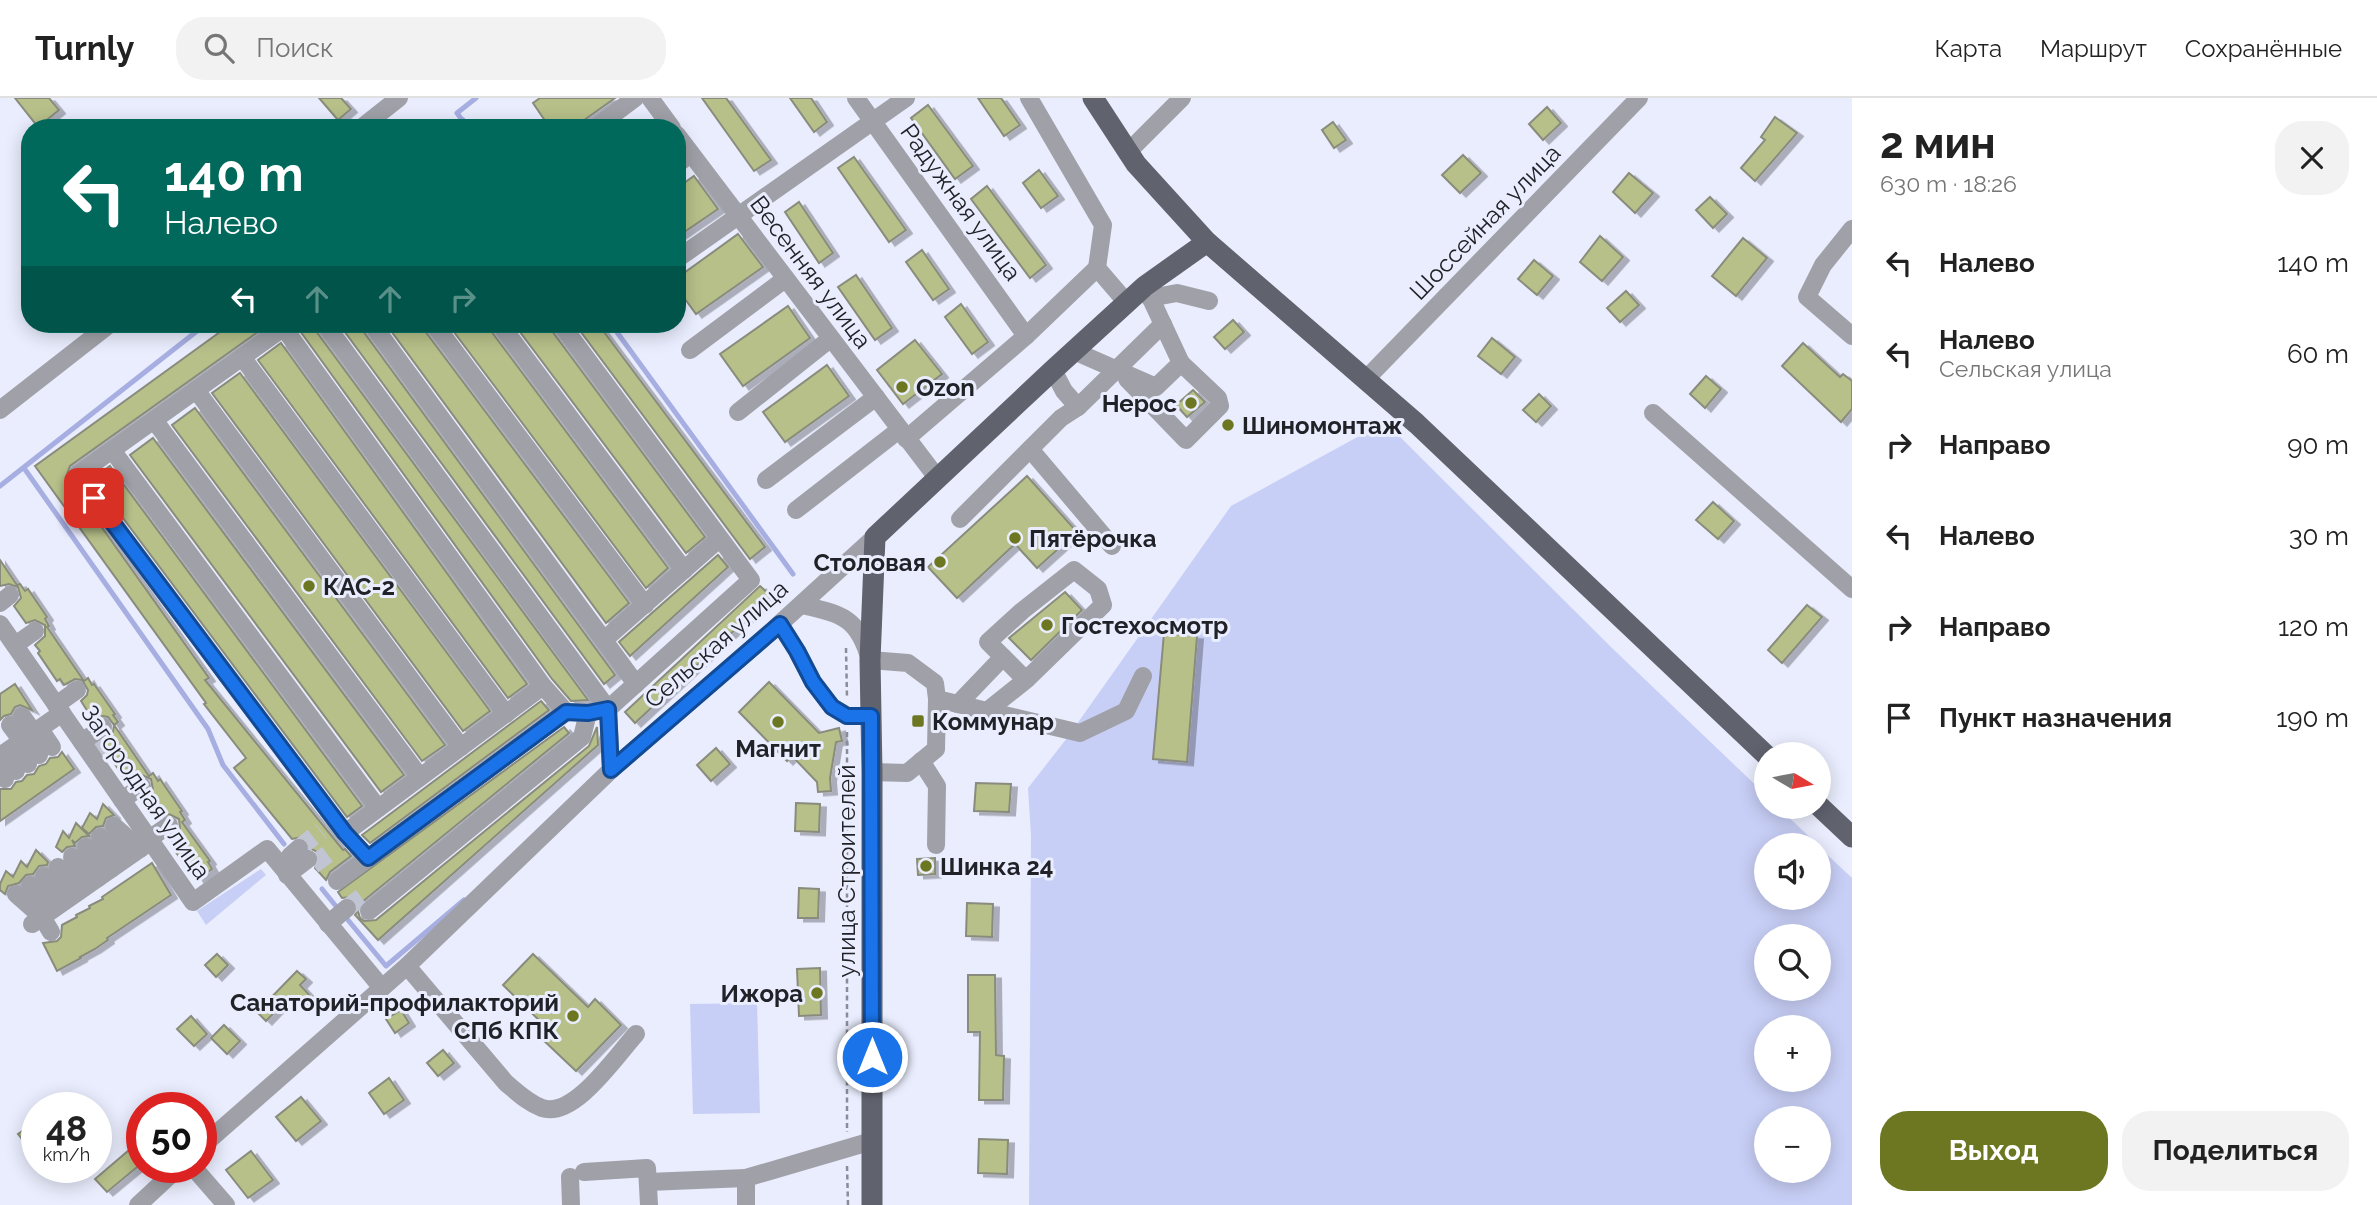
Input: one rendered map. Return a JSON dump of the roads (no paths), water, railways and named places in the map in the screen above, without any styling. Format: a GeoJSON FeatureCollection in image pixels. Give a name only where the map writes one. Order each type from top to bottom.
{"type":"FeatureCollection","features":[{"type":"Feature","properties":{"kind":"main road"},"geometry":{"type":"LineString","coordinates":[[1093,98],[1136,164],[1207,242],[1417,424],[1754,744]]}},
{"type":"Feature","properties":{"kind":"main road","name":"Сельская улица"},"geometry":{"type":"LineString","coordinates":[[875,537],[1127,303],[1148,292],[1207,242]]}},
{"type":"Feature","properties":{"kind":"main road","name":"улица Строителей"},"geometry":{"type":"LineString","coordinates":[[872,1205],[873,772],[870,660],[875,537]]}},
{"type":"Feature","properties":{"kind":"main road"},"geometry":{"type":"LineString","coordinates":[[1831,817],[1852,837]]}},
{"type":"Feature","properties":{"kind":"street"},"geometry":{"type":"LineString","coordinates":[[371,119],[398,98]]}},
{"type":"Feature","properties":{"kind":"street"},"geometry":{"type":"LineString","coordinates":[[607,119],[635,98]]}},
{"type":"Feature","properties":{"kind":"street"},"geometry":{"type":"LineString","coordinates":[[650,98],[665,119]]}},
{"type":"Feature","properties":{"kind":"street","name":"Радужная улица"},"geometry":{"type":"LineString","coordinates":[[856,98],[1026,336]]}},
{"type":"Feature","properties":{"kind":"street"},"geometry":{"type":"LineString","coordinates":[[686,253],[906,98]]}},
{"type":"Feature","properties":{"kind":"street"},"geometry":{"type":"LineString","coordinates":[[796,510],[903,434],[1026,336],[1097,268],[1103,225],[1029,98]]}},
{"type":"Feature","properties":{"kind":"street"},"geometry":{"type":"LineString","coordinates":[[1128,152],[1182,98]]}},
{"type":"Feature","properties":{"kind":"street","name":"Шоссейная улица"},"geometry":{"type":"LineString","coordinates":[[1365,380],[1639,98]]}},
{"type":"Feature","properties":{"kind":"street","name":"Весенняя улица"},"geometry":{"type":"LineString","coordinates":[[686,161],[737,216],[938,479]]}},
{"type":"Feature","properties":{"kind":"street"},"geometry":{"type":"LineString","coordinates":[[1852,229],[1823,265],[1807,297],[1852,337]]}},
{"type":"Feature","properties":{"kind":"street"},"geometry":{"type":"LineString","coordinates":[[1097,268],[1127,303]]}},
{"type":"Feature","properties":{"kind":"street"},"geometry":{"type":"LineString","coordinates":[[690,350],[785,279]]}},
{"type":"Feature","properties":{"kind":"street"},"geometry":{"type":"LineString","coordinates":[[1118,370],[1186,440],[1220,406],[1218,398],[1181,363],[1148,292],[1177,293],[1209,301]]}},
{"type":"Feature","properties":{"kind":"street"},"geometry":{"type":"LineString","coordinates":[[960,519],[1060,418],[1077,407],[1118,370],[1163,324]]}},
{"type":"Feature","properties":{"kind":"street"},"geometry":{"type":"LineString","coordinates":[[0,410],[98,333]]}},
{"type":"Feature","properties":{"kind":"street"},"geometry":{"type":"LineString","coordinates":[[273,333],[77,475],[345,833],[368,858]]}},
{"type":"Feature","properties":{"kind":"street"},"geometry":{"type":"LineString","coordinates":[[287,333],[543,686],[566,712]]}},
{"type":"Feature","properties":{"kind":"street"},"geometry":{"type":"LineString","coordinates":[[332,333],[608,709],[611,770]]}},
{"type":"Feature","properties":{"kind":"street"},"geometry":{"type":"LineString","coordinates":[[379,333],[636,684]]}},
{"type":"Feature","properties":{"kind":"street"},"geometry":{"type":"LineString","coordinates":[[441,333],[645,605]]}},
{"type":"Feature","properties":{"kind":"street"},"geometry":{"type":"LineString","coordinates":[[507,333],[684,570]]}},
{"type":"Feature","properties":{"kind":"street"},"geometry":{"type":"LineString","coordinates":[[337,881],[566,712],[588,713],[608,709],[751,580],[568,333]]}},
{"type":"Feature","properties":{"kind":"street"},"geometry":{"type":"LineString","coordinates":[[737,412],[830,339]]}},
{"type":"Feature","properties":{"kind":"street"},"geometry":{"type":"LineString","coordinates":[[1074,351],[1156,387],[1181,363]]}},
{"type":"Feature","properties":{"kind":"street"},"geometry":{"type":"LineString","coordinates":[[242,357],[506,714]]}},
{"type":"Feature","properties":{"kind":"street"},"geometry":{"type":"LineString","coordinates":[[1053,370],[1064,391],[1077,407]]}},
{"type":"Feature","properties":{"kind":"street"},"geometry":{"type":"LineString","coordinates":[[196,390],[461,747]]}},
{"type":"Feature","properties":{"kind":"street"},"geometry":{"type":"LineString","coordinates":[[766,480],[876,397]]}},
{"type":"Feature","properties":{"kind":"street"},"geometry":{"type":"LineString","coordinates":[[1653,413],[1852,589]]}},
{"type":"Feature","properties":{"kind":"street"},"geometry":{"type":"LineString","coordinates":[[154,420],[420,777]]}},
{"type":"Feature","properties":{"kind":"street"},"geometry":{"type":"LineString","coordinates":[[1030,449],[1112,546]]}},
{"type":"Feature","properties":{"kind":"street"},"geometry":{"type":"LineString","coordinates":[[112,450],[378,808]]}},
{"type":"Feature","properties":{"kind":"street","name":"Сельская улица"},"geometry":{"type":"LineString","coordinates":[[217,1133],[407,966],[611,770],[780,624],[875,537]]}},
{"type":"Feature","properties":{"kind":"street"},"geometry":{"type":"LineString","coordinates":[[604,640],[719,539]]}},
{"type":"Feature","properties":{"kind":"street"},"geometry":{"type":"LineString","coordinates":[[987,711],[1026,680],[1103,605],[1098,589],[1074,570],[988,642],[1026,680]]}},
{"type":"Feature","properties":{"kind":"street"},"geometry":{"type":"LineString","coordinates":[[801,605],[841,615],[855,625],[864,640],[870,660],[908,663],[935,683],[936,749],[907,773],[873,772]]}},
{"type":"Feature","properties":{"kind":"street","name":"Загородная улица"},"geometry":{"type":"LineString","coordinates":[[0,624],[27,645],[61,698],[82,742],[127,789],[104,881],[189,880],[193,902],[267,849],[299,866],[328,924],[382,988]]}},
{"type":"Feature","properties":{"kind":"street"},"geometry":{"type":"LineString","coordinates":[[780,624],[813,682],[832,707],[847,716],[871,716]]}},
{"type":"Feature","properties":{"kind":"street"},"geometry":{"type":"LineString","coordinates":[[958,704],[1003,656]]}},
{"type":"Feature","properties":{"kind":"street"},"geometry":{"type":"LineString","coordinates":[[937,699],[1080,733],[1126,711],[1143,676]]}},
{"type":"Feature","properties":{"kind":"street"},"geometry":{"type":"LineString","coordinates":[[345,833],[543,686]]}},
{"type":"Feature","properties":{"kind":"street"},"geometry":{"type":"LineString","coordinates":[[17,738],[61,698]]}},
{"type":"Feature","properties":{"kind":"street"},"geometry":{"type":"LineString","coordinates":[[369,911],[582,737],[588,713]]}},
{"type":"Feature","properties":{"kind":"street"},"geometry":{"type":"LineString","coordinates":[[82,742],[103,727]]}},
{"type":"Feature","properties":{"kind":"street"},"geometry":{"type":"LineString","coordinates":[[17,738],[23,765]]}},
{"type":"Feature","properties":{"kind":"street"},"geometry":{"type":"LineString","coordinates":[[17,738],[23,765]]}},
{"type":"Feature","properties":{"kind":"street"},"geometry":{"type":"LineString","coordinates":[[921,761],[937,786],[936,845]]}},
{"type":"Feature","properties":{"kind":"street"},"geometry":{"type":"LineString","coordinates":[[65,861],[104,881]]}},
{"type":"Feature","properties":{"kind":"street"},"geometry":{"type":"LineString","coordinates":[[65,861],[104,881]]}},
{"type":"Feature","properties":{"kind":"street"},"geometry":{"type":"LineString","coordinates":[[65,861],[104,881]]}},
{"type":"Feature","properties":{"kind":"street"},"geometry":{"type":"LineString","coordinates":[[65,861],[104,881]]}},
{"type":"Feature","properties":{"kind":"street"},"geometry":{"type":"LineString","coordinates":[[328,924],[347,908]]}},
{"type":"Feature","properties":{"kind":"street"},"geometry":{"type":"LineString","coordinates":[[407,966],[506,1083],[525,1099],[543,1109],[560,1109],[578,1099],[636,1034]]}},
{"type":"Feature","properties":{"kind":"street"},"geometry":{"type":"LineString","coordinates":[[648,1182],[746,1178],[872,1141]]}},
{"type":"Feature","properties":{"kind":"street"},"geometry":{"type":"LineString","coordinates":[[571,1205],[577,1175],[648,1168],[649,1205]]}},
{"type":"Feature","properties":{"kind":"street"},"geometry":{"type":"LineString","coordinates":[[746,1178],[746,1205]]}},
{"type":"Feature","properties":{"kind":"street"},"geometry":{"type":"LineString","coordinates":[[138,1205],[162,1183]]}},
{"type":"Feature","properties":{"kind":"street"},"geometry":{"type":"LineString","coordinates":[[207,1183],[226,1205]]}},
{"type":"Feature","properties":{"kind":"waterway"},"geometry":{"type":"LineString","coordinates":[[461,119],[457,113],[476,98]]}},
{"type":"Feature","properties":{"kind":"waterway"},"geometry":{"type":"LineString","coordinates":[[0,486],[195,333]]}},
{"type":"Feature","properties":{"kind":"waterway"},"geometry":{"type":"LineString","coordinates":[[618,333],[793,574]]}},
{"type":"Feature","properties":{"kind":"waterway"},"geometry":{"type":"LineString","coordinates":[[24,468],[208,729],[223,765],[284,844]]}},
{"type":"Feature","properties":{"kind":"waterway"},"geometry":{"type":"LineString","coordinates":[[322,889],[335,905]]}},
{"type":"Feature","properties":{"kind":"waterway"},"geometry":{"type":"LineString","coordinates":[[348,920],[386,966],[464,900]]}},
{"type":"Feature","properties":{"kind":"tunnel"},"geometry":{"type":"LineString","coordinates":[[90,753],[104,743]]}},
{"type":"Feature","properties":{"kind":"tunnel"},"geometry":{"type":"LineString","coordinates":[[299,848],[321,831]]}},
{"type":"Feature","properties":{"kind":"tunnel"},"geometry":{"type":"LineString","coordinates":[[313,865],[333,850]]}},
{"type":"Feature","properties":{"kind":"tunnel"},"geometry":{"type":"LineString","coordinates":[[347,908],[363,896]]}},
{"type":"Feature","properties":{"kind":"place","name":"Ozon"},"geometry":{"type":"Point","coordinates":[902,387]}},
{"type":"Feature","properties":{"kind":"place","name":"Нерос"},"geometry":{"type":"Point","coordinates":[1191,403]}},
{"type":"Feature","properties":{"kind":"place","name":"Шиномонтаж"},"geometry":{"type":"Point","coordinates":[1228,425]}},
{"type":"Feature","properties":{"kind":"place","name":"Пятёрочка"},"geometry":{"type":"Point","coordinates":[1015,538]}},
{"type":"Feature","properties":{"kind":"place","name":"Столовая"},"geometry":{"type":"Point","coordinates":[940,562]}},
{"type":"Feature","properties":{"kind":"place","name":"КАС-2"},"geometry":{"type":"Point","coordinates":[309,586]}},
{"type":"Feature","properties":{"kind":"place","name":"Гостехосмотр"},"geometry":{"type":"Point","coordinates":[1047,625]}},
{"type":"Feature","properties":{"kind":"place","name":"Коммунар"},"geometry":{"type":"Point","coordinates":[918,721]}},
{"type":"Feature","properties":{"kind":"place","name":"Магнит"},"geometry":{"type":"Point","coordinates":[778,722]}},
{"type":"Feature","properties":{"kind":"place","name":"Шинка 24"},"geometry":{"type":"Point","coordinates":[926,866]}},
{"type":"Feature","properties":{"kind":"place","name":"Ижора"},"geometry":{"type":"Point","coordinates":[817,993]}},
{"type":"Feature","properties":{"kind":"place","name":"Санаторий-профилакторий СПб КПК"},"geometry":{"type":"Point","coordinates":[573,1016]}}]}
